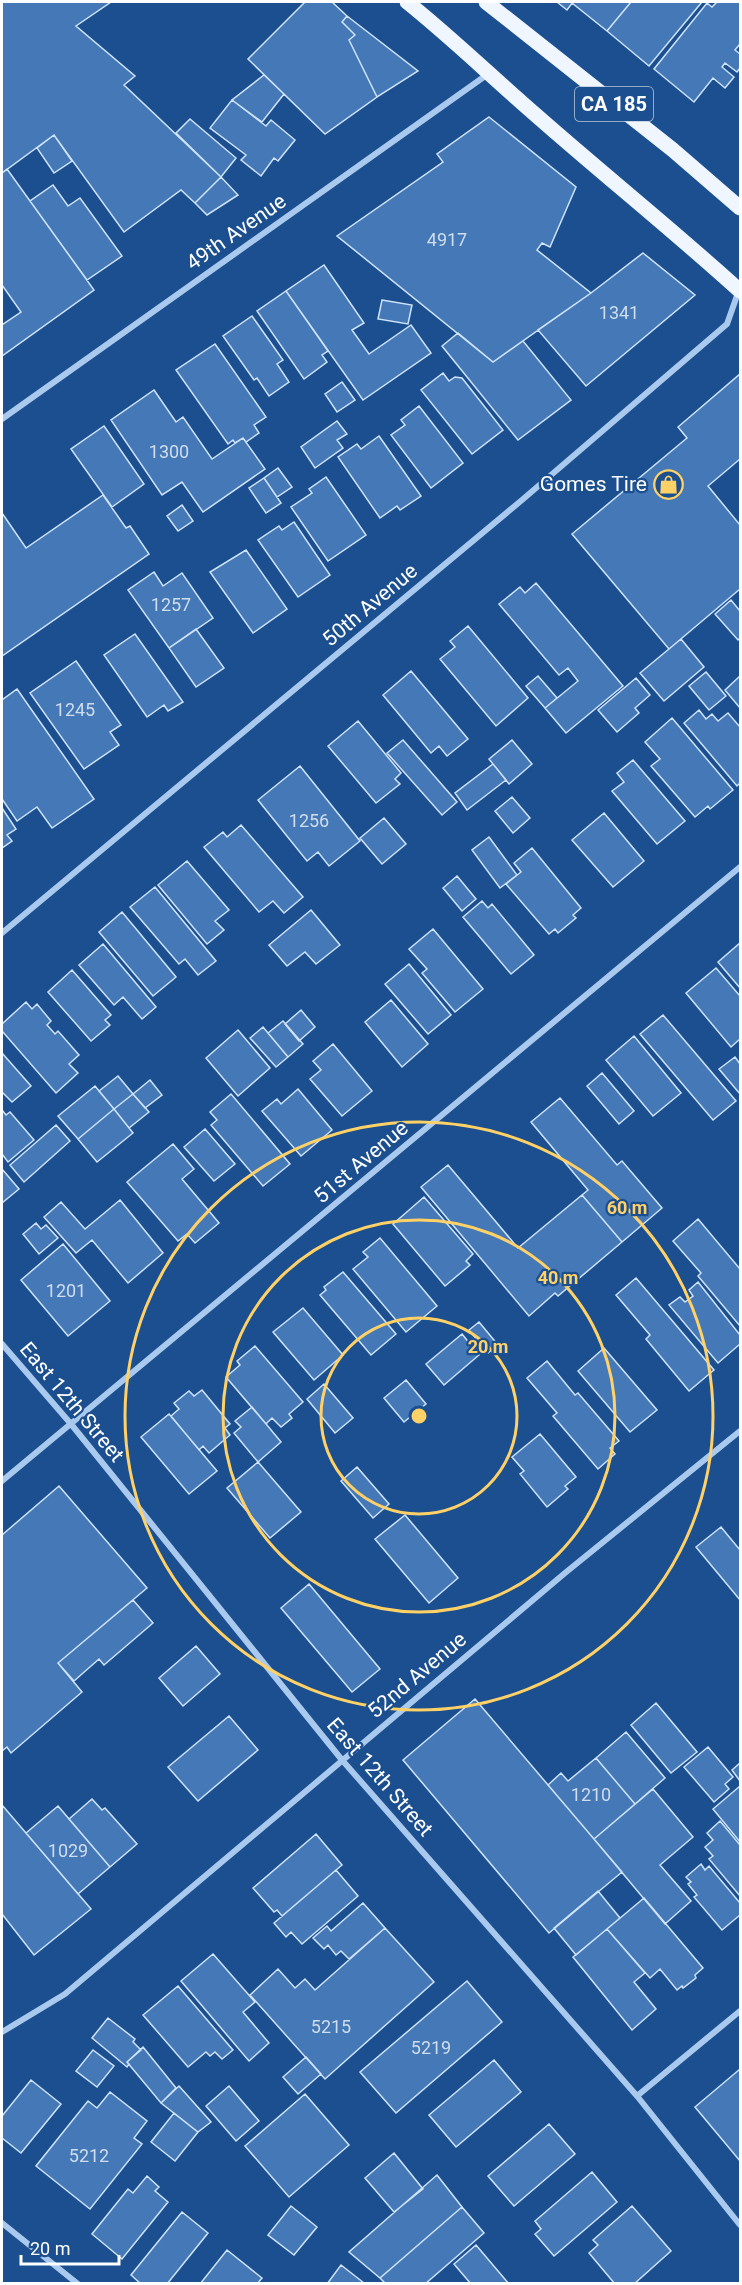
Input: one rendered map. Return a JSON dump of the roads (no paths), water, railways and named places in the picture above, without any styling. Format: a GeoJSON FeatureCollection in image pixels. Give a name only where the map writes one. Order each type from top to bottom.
{"type":"FeatureCollection","features":[{"type":"Feature","properties":{"kind":"main road","name":"CA 185"},"geometry":{"type":"LineString","coordinates":[[407,2],[443,30],[537,116],[740,289]]}},
{"type":"Feature","properties":{"kind":"main road","name":"CA 185"},"geometry":{"type":"LineString","coordinates":[[486,2],[673,150],[741,208]]}},
{"type":"Feature","properties":{"kind":"street","name":"49th Avenue"},"geometry":{"type":"LineString","coordinates":[[2,419],[490,72]]}},
{"type":"Feature","properties":{"kind":"street","name":"50th Avenue"},"geometry":{"type":"LineString","coordinates":[[2,933],[522,500],[727,324],[740,289]]}},
{"type":"Feature","properties":{"kind":"street","name":"51st Avenue"},"geometry":{"type":"LineString","coordinates":[[2,1481],[741,867]]}},
{"type":"Feature","properties":{"kind":"street","name":"East 12th Street"},"geometry":{"type":"LineString","coordinates":[[2,1344],[71,1424],[342,1760],[637,2096],[741,2225]]}},
{"type":"Feature","properties":{"kind":"street","name":"52nd Avenue"},"geometry":{"type":"LineString","coordinates":[[2,2032],[65,1994],[574,1566],[741,1431]]}},
{"type":"Feature","properties":{"kind":"street"},"geometry":{"type":"LineString","coordinates":[[637,2096],[741,2011]]}},
{"type":"Feature","properties":{"kind":"street"},"geometry":{"type":"LineString","coordinates":[[2,2223],[78,2283]]}},
{"type":"Feature","properties":{"kind":"place","name":"Gomes Tire"},"geometry":{"type":"Point","coordinates":[668,484]}}]}
